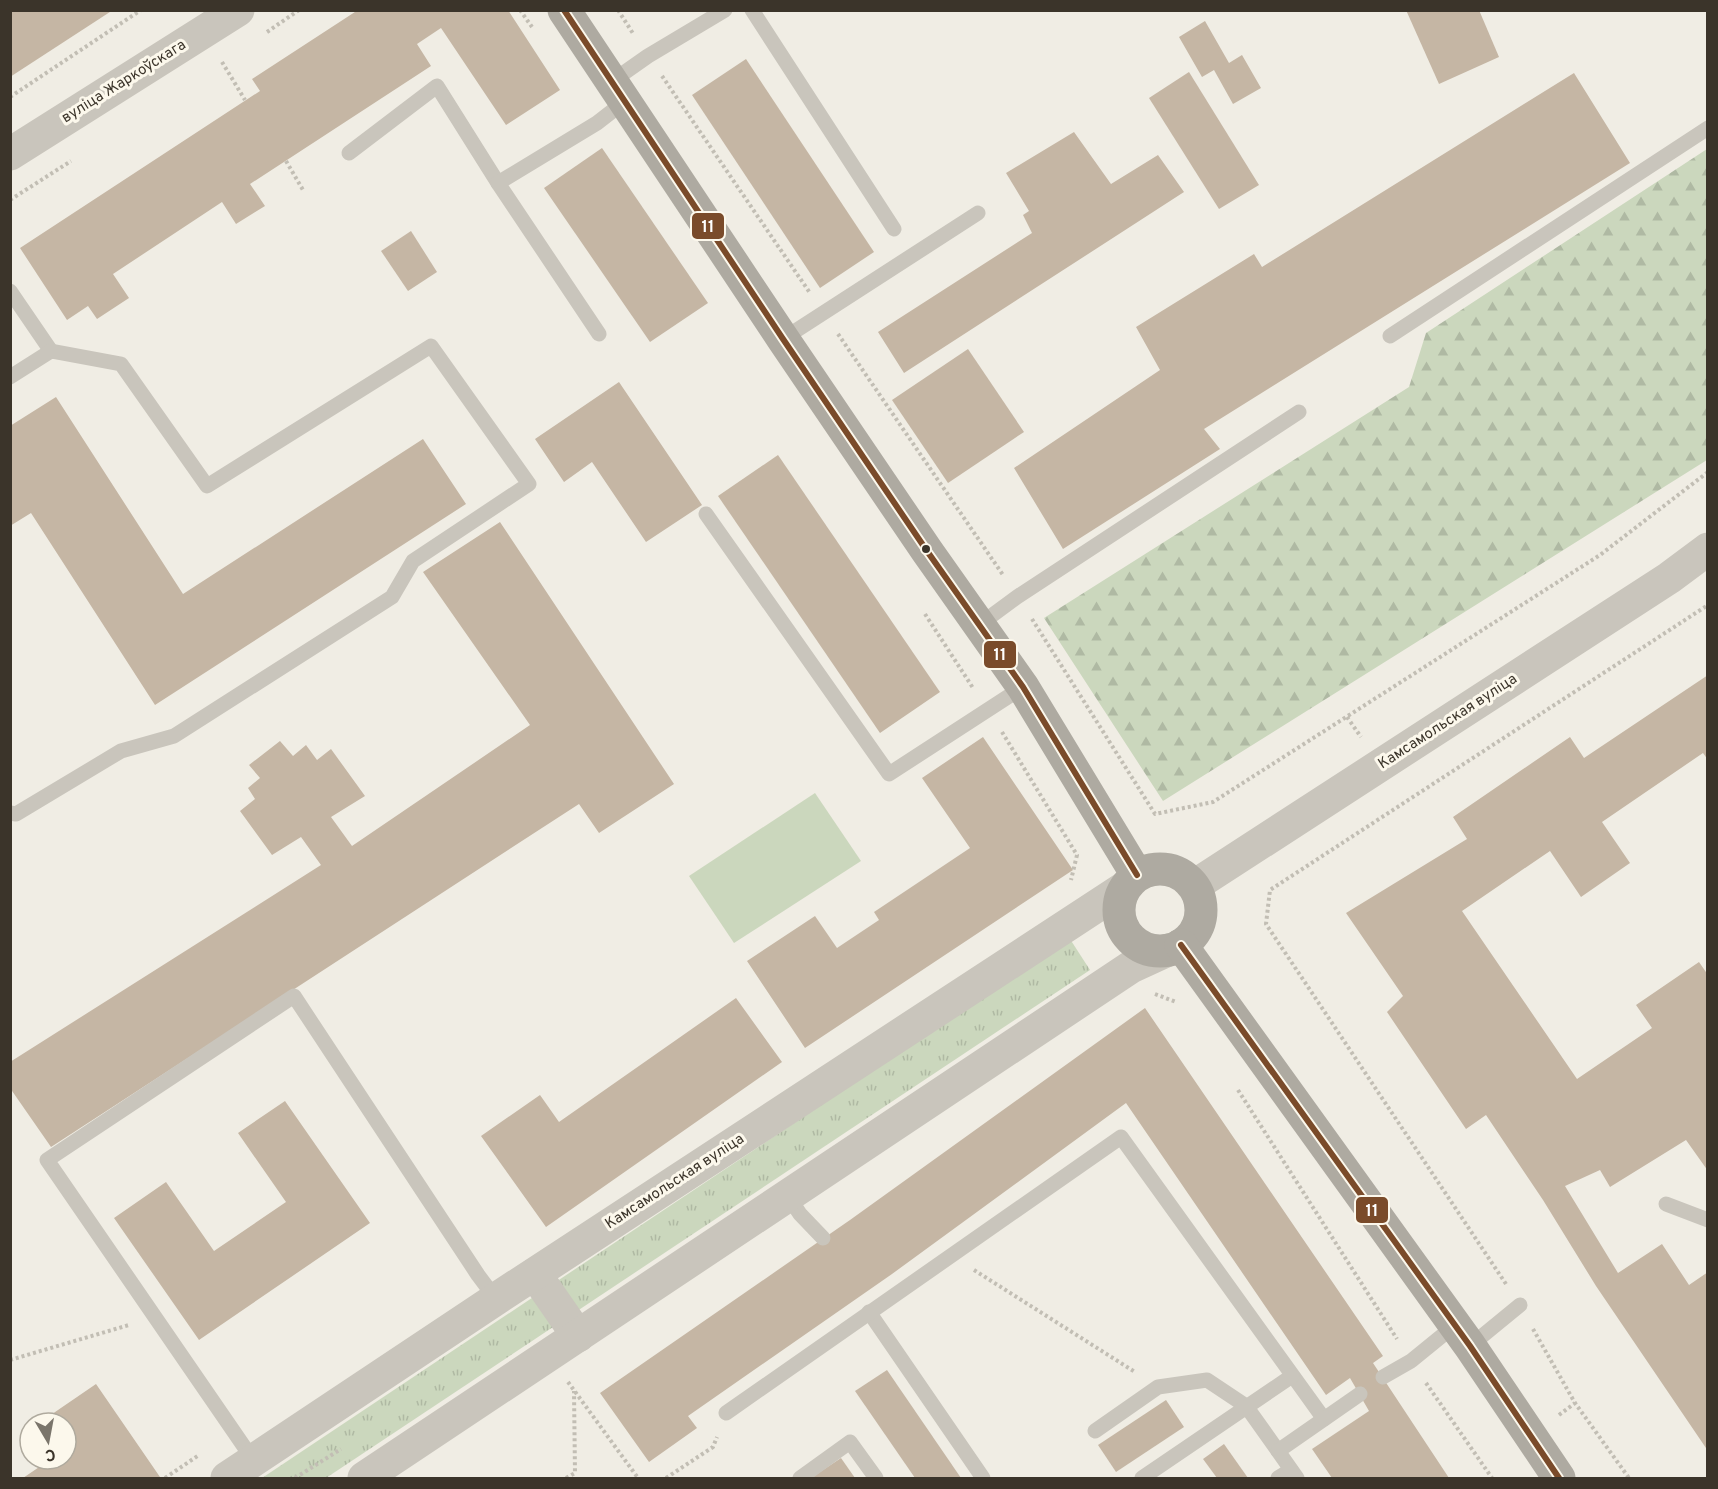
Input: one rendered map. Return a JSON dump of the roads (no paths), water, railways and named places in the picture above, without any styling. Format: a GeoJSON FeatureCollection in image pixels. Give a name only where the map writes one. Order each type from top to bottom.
{"type":"FeatureCollection","features":[{"type":"Feature","properties":{"kind":"main road"},"geometry":{"type":"LineString","coordinates":[[564,10],[783,339],[1023,687],[1130,881]]}},
{"type":"Feature","properties":{"kind":"main road"},"geometry":{"type":"LineString","coordinates":[[1161,868],[1174,870],[1194,886],[1200,898],[1201,911],[1198,925],[1192,936],[1175,948],[1154,951],[1141,947],[1130,939],[1122,927],[1118,914],[1119,900],[1130,881],[1148,869],[1161,868]]}},
{"type":"Feature","properties":{"kind":"main road"},"geometry":{"type":"LineString","coordinates":[[1175,948],[1462,1336],[1559,1479]]}},
{"type":"Feature","properties":{"kind":"street","name":"вуліца Жаркоўскага"},"geometry":{"type":"LineString","coordinates":[[10,154],[238,10]]}},
{"type":"Feature","properties":{"kind":"street"},"geometry":{"type":"LineString","coordinates":[[1669,578],[1707,549]]}},
{"type":"Feature","properties":{"kind":"street","name":"Камсамольская вуліца"},"geometry":{"type":"LineString","coordinates":[[1194,886],[1669,578],[1707,571]]}},
{"type":"Feature","properties":{"kind":"street","name":"Камсамольская вуліца"},"geometry":{"type":"LineString","coordinates":[[227,1479],[1130,881]]}},
{"type":"Feature","properties":{"kind":"street"},"geometry":{"type":"LineString","coordinates":[[364,1479],[1131,967],[1175,948]]}},
{"type":"Feature","properties":{"kind":"street"},"geometry":{"type":"LineString","coordinates":[[535,1274],[578,1336]]}},
{"type":"Feature","properties":{"kind":"lane"},"geometry":{"type":"LineString","coordinates":[[498,183],[597,123],[618,92],[648,57],[725,10]]}},
{"type":"Feature","properties":{"kind":"lane"},"geometry":{"type":"LineString","coordinates":[[752,10],[894,229]]}},
{"type":"Feature","properties":{"kind":"lane"},"geometry":{"type":"LineString","coordinates":[[349,153],[437,86],[498,183],[599,334]]}},
{"type":"Feature","properties":{"kind":"lane"},"geometry":{"type":"LineString","coordinates":[[1389,336],[1707,128]]}},
{"type":"Feature","properties":{"kind":"lane"},"geometry":{"type":"LineString","coordinates":[[783,339],[978,213]]}},
{"type":"Feature","properties":{"kind":"lane"},"geometry":{"type":"LineString","coordinates":[[10,291],[51,351]]}},
{"type":"Feature","properties":{"kind":"lane"},"geometry":{"type":"LineString","coordinates":[[10,377],[51,351],[121,364],[207,486],[431,346],[529,484],[413,561],[392,597],[174,736],[121,751],[16,814],[10,813]]}},
{"type":"Feature","properties":{"kind":"lane"},"geometry":{"type":"LineString","coordinates":[[979,625],[1017,597],[1299,411]]}},
{"type":"Feature","properties":{"kind":"lane"},"geometry":{"type":"LineString","coordinates":[[706,514],[889,774],[1023,687]]}},
{"type":"Feature","properties":{"kind":"lane"},"geometry":{"type":"LineString","coordinates":[[254,1461],[47,1160],[294,996],[496,1299]]}},
{"type":"Feature","properties":{"kind":"lane"},"geometry":{"type":"LineString","coordinates":[[726,1413],[1121,1137],[1324,1419]]}},
{"type":"Feature","properties":{"kind":"lane"},"geometry":{"type":"LineString","coordinates":[[788,1196],[800,1214],[823,1239]]}},
{"type":"Feature","properties":{"kind":"lane"},"geometry":{"type":"LineString","coordinates":[[1666,1204],[1707,1220]]}},
{"type":"Feature","properties":{"kind":"lane"},"geometry":{"type":"LineString","coordinates":[[1383,1377],[1520,1305]]}},
{"type":"Feature","properties":{"kind":"lane"},"geometry":{"type":"LineString","coordinates":[[869,1312],[983,1479]]}},
{"type":"Feature","properties":{"kind":"lane"},"geometry":{"type":"LineString","coordinates":[[1142,1479],[1292,1376]]}},
{"type":"Feature","properties":{"kind":"lane"},"geometry":{"type":"LineString","coordinates":[[1095,1431],[1158,1387],[1207,1380],[1246,1406],[1278,1450],[1289,1476]]}},
{"type":"Feature","properties":{"kind":"lane"},"geometry":{"type":"LineString","coordinates":[[1278,1450],[1360,1394]]}},
{"type":"Feature","properties":{"kind":"lane"},"geometry":{"type":"LineString","coordinates":[[800,1479],[850,1442],[876,1479]]}}]}
